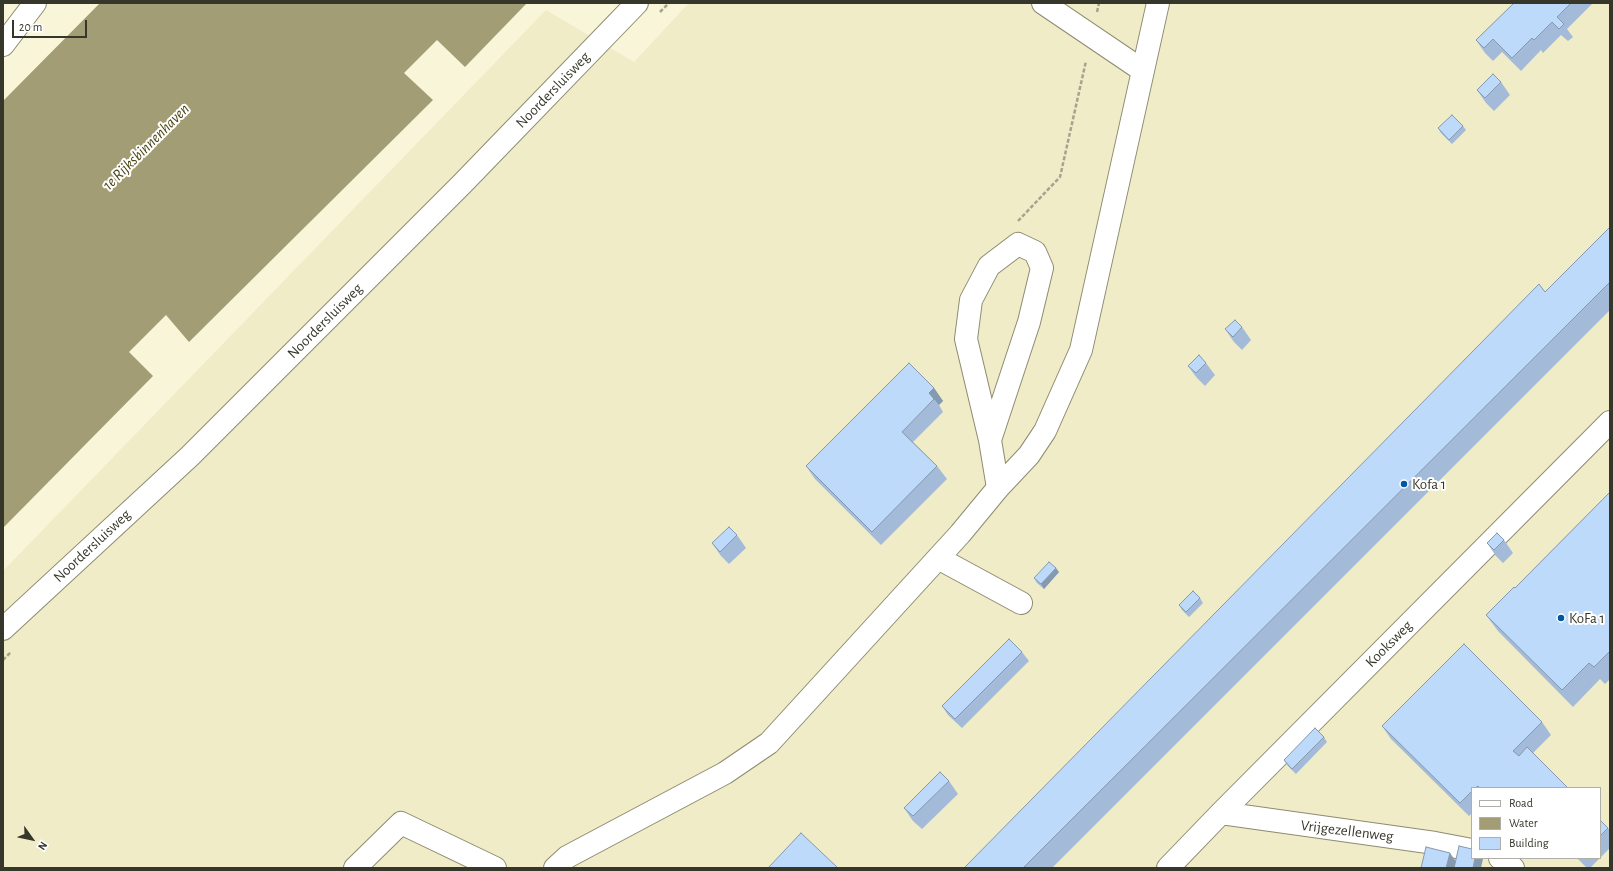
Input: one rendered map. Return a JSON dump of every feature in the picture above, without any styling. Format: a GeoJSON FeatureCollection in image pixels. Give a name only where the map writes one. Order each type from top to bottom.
{"type":"FeatureCollection","features":[{"type":"Feature","properties":{"kind":"street"},"geometry":{"type":"LineString","coordinates":[[3,46],[35,3]]}},
{"type":"Feature","properties":{"kind":"street","name":"Noordersluisweg"},"geometry":{"type":"LineString","coordinates":[[3,629],[190,456],[462,184],[637,3]]}},
{"type":"Feature","properties":{"kind":"street"},"geometry":{"type":"LineString","coordinates":[[1043,3],[1142,70]]}},
{"type":"Feature","properties":{"kind":"street"},"geometry":{"type":"LineString","coordinates":[[555,868],[567,857],[725,773],[769,743],[960,534],[998,488],[1029,454],[1045,431],[1082,350],[1142,70],[1158,3]]}},
{"type":"Feature","properties":{"kind":"street"},"geometry":{"type":"LineString","coordinates":[[990,440],[1029,322],[1042,268],[1035,252],[1018,244],[989,266],[971,300],[966,339],[990,440],[998,488]]}},
{"type":"Feature","properties":{"kind":"street","name":"Kooksweg"},"geometry":{"type":"LineString","coordinates":[[1168,868],[1610,422]]}},
{"type":"Feature","properties":{"kind":"street"},"geometry":{"type":"LineString","coordinates":[[938,558],[1021,602]]}},
{"type":"Feature","properties":{"kind":"street","name":"Vrijgezellenweg"},"geometry":{"type":"LineString","coordinates":[[1221,813],[1435,843],[1471,850]]}},
{"type":"Feature","properties":{"kind":"street"},"geometry":{"type":"LineString","coordinates":[[355,868],[400,823],[495,868]]}},
{"type":"Feature","properties":{"kind":"street"},"geometry":{"type":"LineString","coordinates":[[1501,859],[1513,868]]}},
{"type":"Feature","properties":{"kind":"shaded area"},"geometry":{"type":"Polygon","coordinates":[[[689,3],[1610,3],[1610,868],[3,868],[3,571],[546,10],[634,62],[689,3]]]}},
{"type":"Feature","properties":{"kind":"water","name":"1e Rijksbinnenhaven"},"geometry":{"type":"Polygon","coordinates":[[[100,3],[527,3],[465,67],[437,40],[404,73],[433,100],[189,342],[166,315],[129,352],[153,376],[3,528],[3,101],[100,3]]]}},
{"type":"Feature","properties":{"kind":"building"},"geometry":{"type":"Polygon","coordinates":[[[1514,3],[1571,3],[1557,17],[1564,24],[1559,29],[1552,22],[1534,40],[1532,38],[1512,58],[1493,39],[1484,48],[1476,40],[1514,3]]]}},
{"type":"Feature","properties":{"kind":"building"},"geometry":{"type":"Polygon","coordinates":[[[1493,74],[1501,82],[1485,98],[1477,90],[1493,74]]]}},
{"type":"Feature","properties":{"kind":"building"},"geometry":{"type":"Polygon","coordinates":[[[1452,115],[1463,126],[1449,140],[1438,128],[1452,115]]]}},
{"type":"Feature","properties":{"kind":"building"},"geometry":{"type":"Polygon","coordinates":[[[1610,227],[1610,282],[1023,868],[964,868],[1539,284],[1545,292],[1610,227]]]}},
{"type":"Feature","properties":{"kind":"building"},"geometry":{"type":"Polygon","coordinates":[[[1235,320],[1242,327],[1233,337],[1225,329],[1235,320]]]}},
{"type":"Feature","properties":{"kind":"building"},"geometry":{"type":"Polygon","coordinates":[[[1199,355],[1206,363],[1196,373],[1188,366],[1199,355]]]}},
{"type":"Feature","properties":{"kind":"building"},"geometry":{"type":"Polygon","coordinates":[[[909,363],[934,388],[929,393],[934,399],[902,432],[937,466],[872,532],[806,466],[909,363]]]}},
{"type":"Feature","properties":{"kind":"building","name":"KoFa 1"},"geometry":{"type":"Polygon","coordinates":[[[1610,492],[1610,651],[1594,667],[1589,663],[1562,690],[1486,615],[1514,587],[1515,588],[1610,492]]]}},
{"type":"Feature","properties":{"kind":"building"},"geometry":{"type":"Polygon","coordinates":[[[729,527],[737,535],[720,552],[712,543],[729,527]]]}},
{"type":"Feature","properties":{"kind":"building"},"geometry":{"type":"Polygon","coordinates":[[[1497,533],[1504,540],[1494,550],[1487,543],[1497,533]]]}},
{"type":"Feature","properties":{"kind":"building"},"geometry":{"type":"Polygon","coordinates":[[[1049,562],[1056,568],[1041,584],[1034,578],[1049,562]]]}},
{"type":"Feature","properties":{"kind":"building"},"geometry":{"type":"Polygon","coordinates":[[[1193,591],[1200,598],[1186,612],[1179,605],[1193,591]]]}},
{"type":"Feature","properties":{"kind":"building"},"geometry":{"type":"Polygon","coordinates":[[[1009,639],[1022,652],[955,719],[942,706],[1009,639]]]}},
{"type":"Feature","properties":{"kind":"building"},"geometry":{"type":"Polygon","coordinates":[[[1464,644],[1542,722],[1513,751],[1519,756],[1527,747],[1567,787],[1471,787],[1471,792],[1460,803],[1382,726],[1464,644]]]}},
{"type":"Feature","properties":{"kind":"building"},"geometry":{"type":"Polygon","coordinates":[[[1315,728],[1324,737],[1292,769],[1284,760],[1315,728]]]}},
{"type":"Feature","properties":{"kind":"building"},"geometry":{"type":"Polygon","coordinates":[[[940,772],[949,781],[913,816],[904,808],[940,772]]]}},
{"type":"Feature","properties":{"kind":"building"},"geometry":{"type":"Polygon","coordinates":[[[1601,821],[1608,828],[1601,835],[1601,821]]]}},
{"type":"Feature","properties":{"kind":"building"},"geometry":{"type":"Polygon","coordinates":[[[801,833],[838,868],[768,868],[801,833]]]}},
{"type":"Feature","properties":{"kind":"building"},"geometry":{"type":"Polygon","coordinates":[[[1459,846],[1471,849],[1471,859],[1475,859],[1473,868],[1454,868],[1459,846]]]}},
{"type":"Feature","properties":{"kind":"building"},"geometry":{"type":"Polygon","coordinates":[[[1426,847],[1450,853],[1446,868],[1421,868],[1426,847]]]}},
{"type":"Feature","properties":{"kind":"place","name":"Kofa 1"},"geometry":{"type":"Point","coordinates":[1404,484]}},
{"type":"Feature","properties":{"kind":"place","name":"KoFa 1"},"geometry":{"type":"Point","coordinates":[1561,618]}}]}
